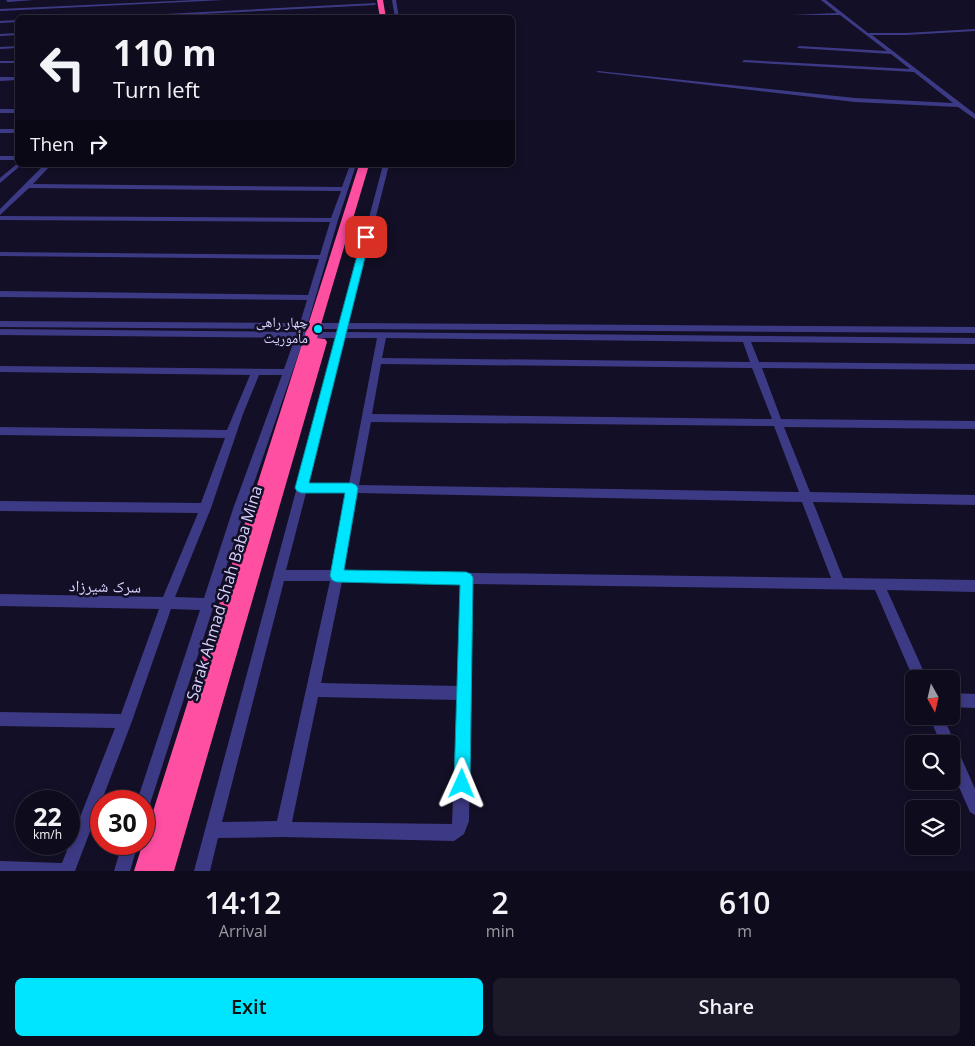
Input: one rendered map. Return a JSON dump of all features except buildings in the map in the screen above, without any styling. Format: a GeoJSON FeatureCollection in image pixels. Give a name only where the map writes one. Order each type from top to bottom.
{"type":"FeatureCollection","features":[{"type":"Feature","properties":{"kind":"highway"},"geometry":{"type":"LineString","coordinates":[[380,1],[394,0]]}},
{"type":"Feature","properties":{"kind":"highway"},"geometry":{"type":"LineString","coordinates":[[379,15],[380,1]]}},
{"type":"Feature","properties":{"kind":"highway"},"geometry":{"type":"LineString","coordinates":[[380,1],[386,15]]}},
{"type":"Feature","properties":{"kind":"highway"},"geometry":{"type":"LineString","coordinates":[[146,871],[363,167]]}},
{"type":"Feature","properties":{"kind":"highway"},"geometry":{"type":"LineString","coordinates":[[312,330],[354,225],[370,167]]}},
{"type":"Feature","properties":{"kind":"highway"},"geometry":{"type":"LineString","coordinates":[[354,225],[369,225]]}},
{"type":"Feature","properties":{"kind":"highway","name":"Sarak Ahmad Shah Baba Mina"},"geometry":{"type":"LineString","coordinates":[[162,871],[312,330]]}},
{"type":"Feature","properties":{"kind":"street"},"geometry":{"type":"LineString","coordinates":[[0,9],[8,0],[32,0]]}},
{"type":"Feature","properties":{"kind":"street"},"geometry":{"type":"LineString","coordinates":[[0,9],[222,0]]}},
{"type":"Feature","properties":{"kind":"street"},"geometry":{"type":"LineString","coordinates":[[394,0],[396,15]]}},
{"type":"Feature","properties":{"kind":"street"},"geometry":{"type":"LineString","coordinates":[[823,0],[975,117]]}},
{"type":"Feature","properties":{"kind":"street"},"geometry":{"type":"LineString","coordinates":[[173,15],[181,1]]}},
{"type":"Feature","properties":{"kind":"street"},"geometry":{"type":"LineString","coordinates":[[173,15],[380,1]]}},
{"type":"Feature","properties":{"kind":"street"},"geometry":{"type":"LineString","coordinates":[[794,15],[841,14]]}},
{"type":"Feature","properties":{"kind":"street"},"geometry":{"type":"LineString","coordinates":[[0,22],[15,21]]}},
{"type":"Feature","properties":{"kind":"street"},"geometry":{"type":"LineString","coordinates":[[867,34],[975,30]]}},
{"type":"Feature","properties":{"kind":"street"},"geometry":{"type":"LineString","coordinates":[[0,35],[15,34]]}},
{"type":"Feature","properties":{"kind":"street"},"geometry":{"type":"LineString","coordinates":[[0,48],[15,47]]}},
{"type":"Feature","properties":{"kind":"street"},"geometry":{"type":"LineString","coordinates":[[799,47],[892,53]]}},
{"type":"Feature","properties":{"kind":"street"},"geometry":{"type":"LineString","coordinates":[[744,61],[916,71]]}},
{"type":"Feature","properties":{"kind":"street"},"geometry":{"type":"LineString","coordinates":[[0,62],[15,62]]}},
{"type":"Feature","properties":{"kind":"street"},"geometry":{"type":"LineString","coordinates":[[598,72],[855,100],[960,105]]}},
{"type":"Feature","properties":{"kind":"street"},"geometry":{"type":"LineString","coordinates":[[0,79],[15,78]]}},
{"type":"Feature","properties":{"kind":"street"},"geometry":{"type":"LineString","coordinates":[[0,111],[15,111]]}},
{"type":"Feature","properties":{"kind":"street"},"geometry":{"type":"LineString","coordinates":[[0,131],[15,131]]}},
{"type":"Feature","properties":{"kind":"street"},"geometry":{"type":"LineString","coordinates":[[0,158],[15,158]]}},
{"type":"Feature","properties":{"kind":"street"},"geometry":{"type":"LineString","coordinates":[[0,182],[16,167]]}},
{"type":"Feature","properties":{"kind":"street"},"geometry":{"type":"LineString","coordinates":[[0,213],[46,167]]}},
{"type":"Feature","properties":{"kind":"street"},"geometry":{"type":"LineString","coordinates":[[148,790],[286,372],[312,330],[311,298],[334,220],[352,167]]}},
{"type":"Feature","properties":{"kind":"street"},"geometry":{"type":"LineString","coordinates":[[202,871],[385,167]]}},
{"type":"Feature","properties":{"kind":"street"},"geometry":{"type":"LineString","coordinates":[[27,186],[345,188]]}},
{"type":"Feature","properties":{"kind":"street"},"geometry":{"type":"LineString","coordinates":[[0,218],[334,220]]}},
{"type":"Feature","properties":{"kind":"street"},"geometry":{"type":"LineString","coordinates":[[0,254],[323,257]]}},
{"type":"Feature","properties":{"kind":"street"},"geometry":{"type":"LineString","coordinates":[[0,294],[311,298]]}},
{"type":"Feature","properties":{"kind":"street"},"geometry":{"type":"LineString","coordinates":[[0,324],[342,331],[975,330]]}},
{"type":"Feature","properties":{"kind":"street"},"geometry":{"type":"LineString","coordinates":[[0,332],[312,330]]}},
{"type":"Feature","properties":{"kind":"street"},"geometry":{"type":"LineString","coordinates":[[342,331],[382,336],[975,341]]}},
{"type":"Feature","properties":{"kind":"street"},"geometry":{"type":"LineString","coordinates":[[283,829],[336,576],[382,336]]}},
{"type":"Feature","properties":{"kind":"street"},"geometry":{"type":"LineString","coordinates":[[746,339],[839,583]]}},
{"type":"Feature","properties":{"kind":"street"},"geometry":{"type":"LineString","coordinates":[[376,361],[975,367]]}},
{"type":"Feature","properties":{"kind":"street"},"geometry":{"type":"LineString","coordinates":[[0,369],[286,372]]}},
{"type":"Feature","properties":{"kind":"street"},"geometry":{"type":"LineString","coordinates":[[0,869],[67,871],[125,721],[167,603],[205,508],[238,414],[256,372]]}},
{"type":"Feature","properties":{"kind":"street"},"geometry":{"type":"LineString","coordinates":[[366,418],[975,425]]}},
{"type":"Feature","properties":{"kind":"street"},"geometry":{"type":"LineString","coordinates":[[0,431],[232,434]]}},
{"type":"Feature","properties":{"kind":"street"},"geometry":{"type":"LineString","coordinates":[[301,488],[975,500]]}},
{"type":"Feature","properties":{"kind":"street"},"geometry":{"type":"LineString","coordinates":[[0,506],[205,508]]}},
{"type":"Feature","properties":{"kind":"street"},"geometry":{"type":"LineString","coordinates":[[278,575],[975,586]]}},
{"type":"Feature","properties":{"kind":"street"},"geometry":{"type":"LineString","coordinates":[[213,830],[283,829],[454,833],[459,829],[461,820],[466,578]]}},
{"type":"Feature","properties":{"kind":"street"},"geometry":{"type":"LineString","coordinates":[[878,584],[916,670]]}},
{"type":"Feature","properties":{"kind":"street","name":"سرک شیرزاد"},"geometry":{"type":"LineString","coordinates":[[0,600],[208,604]]}},
{"type":"Feature","properties":{"kind":"street"},"geometry":{"type":"LineString","coordinates":[[312,690],[464,693]]}},
{"type":"Feature","properties":{"kind":"street"},"geometry":{"type":"LineString","coordinates":[[960,700],[975,700]]}},
{"type":"Feature","properties":{"kind":"street"},"geometry":{"type":"LineString","coordinates":[[0,719],[125,721]]}},
{"type":"Feature","properties":{"kind":"street"},"geometry":{"type":"LineString","coordinates":[[960,772],[975,807]]}},
{"type":"Feature","properties":{"kind":"street"},"geometry":{"type":"LineString","coordinates":[[122,871],[127,855]]}},
{"type":"Feature","properties":{"kind":"place","name":"چهار راهی مأموریت"},"geometry":{"type":"Point","coordinates":[318,329]}},
{"type":"Feature","properties":{"kind":"route"},"geometry":{"type":"LineString","coordinates":[[366,237],[301,488],[352,488],[336,576],[466,578],[462,784]]}}]}
